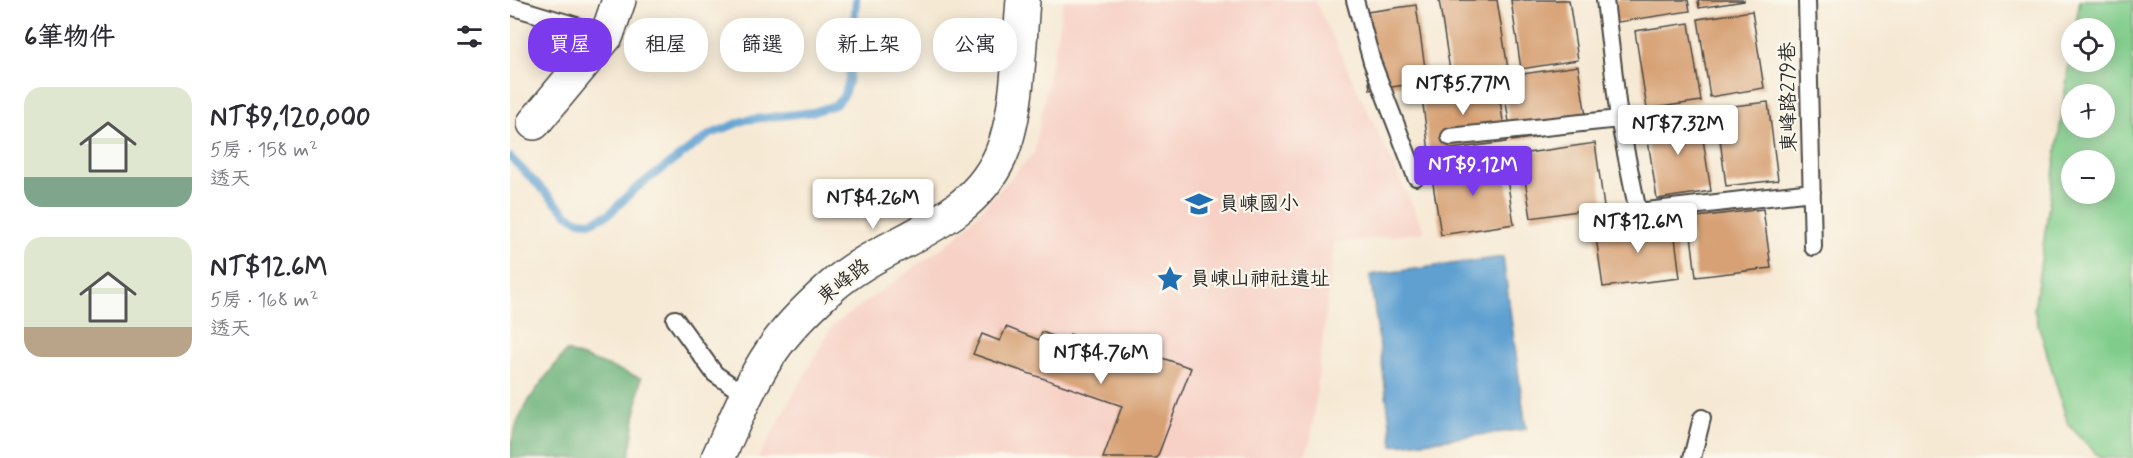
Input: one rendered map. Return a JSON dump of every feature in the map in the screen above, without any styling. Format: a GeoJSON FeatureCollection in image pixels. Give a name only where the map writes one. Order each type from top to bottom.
{"type":"FeatureCollection","features":[{"type":"Feature","properties":{"kind":"main road"},"geometry":{"type":"LineString","coordinates":[[612,20],[619,0]]}},
{"type":"Feature","properties":{"kind":"main road","name":"東峰路"},"geometry":{"type":"LineString","coordinates":[[718,458],[771,351],[830,288],[860,266],[940,223],[980,191],[1001,156],[1014,106],[1023,0]]}},
{"type":"Feature","properties":{"kind":"main road"},"geometry":{"type":"LineString","coordinates":[[534,123],[576,72]]}},
{"type":"Feature","properties":{"kind":"lane"},"geometry":{"type":"LineString","coordinates":[[1355,0],[1372,62],[1416,177]]}},
{"type":"Feature","properties":{"kind":"lane"},"geometry":{"type":"LineString","coordinates":[[1605,0],[1619,119],[1638,212],[1812,192]]}},
{"type":"Feature","properties":{"kind":"lane","name":"東峰路279巷"},"geometry":{"type":"LineString","coordinates":[[1808,0],[1813,248]]}},
{"type":"Feature","properties":{"kind":"lane"},"geometry":{"type":"LineString","coordinates":[[510,6],[552,18]]}},
{"type":"Feature","properties":{"kind":"lane"},"geometry":{"type":"LineString","coordinates":[[1450,137],[1619,119]]}},
{"type":"Feature","properties":{"kind":"lane"},"geometry":{"type":"LineString","coordinates":[[675,319],[715,374],[747,396]]}},
{"type":"Feature","properties":{"kind":"lane"},"geometry":{"type":"LineString","coordinates":[[1692,458],[1702,418]]}},
{"type":"Feature","properties":{"kind":"shaded area","name":"員崠國小"},"geometry":{"type":"Polygon","coordinates":[[[1064,0],[1315,0],[1425,232],[1334,243],[1311,439],[1304,458],[758,458],[832,326],[954,239],[1034,153],[1064,0]]]}},
{"type":"Feature","properties":{"kind":"green space"},"geometry":{"type":"Polygon","coordinates":[[[2080,0],[2133,0],[2133,458],[2100,458],[2068,424],[2034,310],[2061,120],[2061,138],[2115,138],[2115,84],[2066,84],[2068,72],[2115,72],[2115,18],[2077,18],[2080,0]]]}},
{"type":"Feature","properties":{"kind":"green space"},"geometry":{"type":"Polygon","coordinates":[[[566,351],[641,378],[629,458],[510,458],[511,442],[521,414],[537,388],[566,351]]]}},
{"type":"Feature","properties":{"kind":"water"},"geometry":{"type":"Polygon","coordinates":[[[1503,257],[1526,429],[1393,446],[1370,275],[1503,257]]]}},
{"type":"Feature","properties":{"kind":"building"},"geometry":{"type":"Polygon","coordinates":[[[1439,0],[1497,0],[1508,69],[1451,77],[1439,0]]]}},
{"type":"Feature","properties":{"kind":"building"},"geometry":{"type":"Polygon","coordinates":[[[1511,0],[1569,0],[1578,60],[1521,69],[1511,0]]]}},
{"type":"Feature","properties":{"kind":"building"},"geometry":{"type":"Polygon","coordinates":[[[1608,0],[1688,0],[1690,11],[1612,23],[1608,0]]]}},
{"type":"Feature","properties":{"kind":"building"},"geometry":{"type":"Polygon","coordinates":[[[1698,0],[1744,0],[1744,1],[1699,8],[1698,0]]]}},
{"type":"Feature","properties":{"kind":"building"},"geometry":{"type":"Polygon","coordinates":[[[1416,5],[1427,82],[1370,90],[1360,13],[1416,5]]]}},
{"type":"Feature","properties":{"kind":"building"},"geometry":{"type":"Polygon","coordinates":[[[1752,11],[1764,88],[1710,97],[1698,19],[1752,11]]]}},
{"type":"Feature","properties":{"kind":"building"},"geometry":{"type":"Polygon","coordinates":[[[1689,23],[1701,101],[1647,109],[1635,31],[1689,23]]]}},
{"type":"Feature","properties":{"kind":"building"},"geometry":{"type":"Polygon","coordinates":[[[1578,66],[1588,129],[1512,141],[1502,77],[1578,66]]]}},
{"type":"Feature","properties":{"kind":"building"},"geometry":{"type":"Polygon","coordinates":[[[1497,79],[1506,142],[1429,152],[1421,89],[1497,79]]]}},
{"type":"Feature","properties":{"kind":"building"},"geometry":{"type":"Polygon","coordinates":[[[1768,102],[1778,180],[1726,186],[1716,108],[1768,102]]]}},
{"type":"Feature","properties":{"kind":"building"},"geometry":{"type":"Polygon","coordinates":[[[1699,113],[1711,191],[1657,199],[1645,121],[1699,113]]]}},
{"type":"Feature","properties":{"kind":"building"},"geometry":{"type":"Polygon","coordinates":[[[1595,143],[1604,207],[1531,218],[1521,154],[1595,143]]]}},
{"type":"Feature","properties":{"kind":"building"},"geometry":{"type":"Polygon","coordinates":[[[1504,159],[1514,224],[1441,235],[1431,171],[1504,159]]]}},
{"type":"Feature","properties":{"kind":"building"},"geometry":{"type":"Polygon","coordinates":[[[1763,209],[1771,268],[1696,277],[1689,218],[1763,209]]]}},
{"type":"Feature","properties":{"kind":"building"},"geometry":{"type":"Polygon","coordinates":[[[1673,221],[1680,278],[1603,287],[1595,230],[1673,221]]]}},
{"type":"Feature","properties":{"kind":"building"},"geometry":{"type":"Polygon","coordinates":[[[1006,327],[1039,340],[1042,332],[1068,342],[1070,334],[1084,340],[1083,349],[1135,369],[1142,351],[1191,368],[1157,458],[1103,458],[1122,406],[973,354],[982,334],[1000,341],[1006,327]]]}},
{"type":"Feature","properties":{"kind":"waterway"},"geometry":{"type":"LineString","coordinates":[[510,157],[567,214],[579,221],[591,222],[609,214],[636,188],[709,135],[745,120],[813,112],[835,105],[843,97],[849,80],[856,0]]}},
{"type":"Feature","properties":{"kind":"place","name":"員崠國小"},"geometry":{"type":"Point","coordinates":[1199,204]}},
{"type":"Feature","properties":{"kind":"place","name":"員崠山神社遺址"},"geometry":{"type":"Point","coordinates":[1170,279]}}]}
